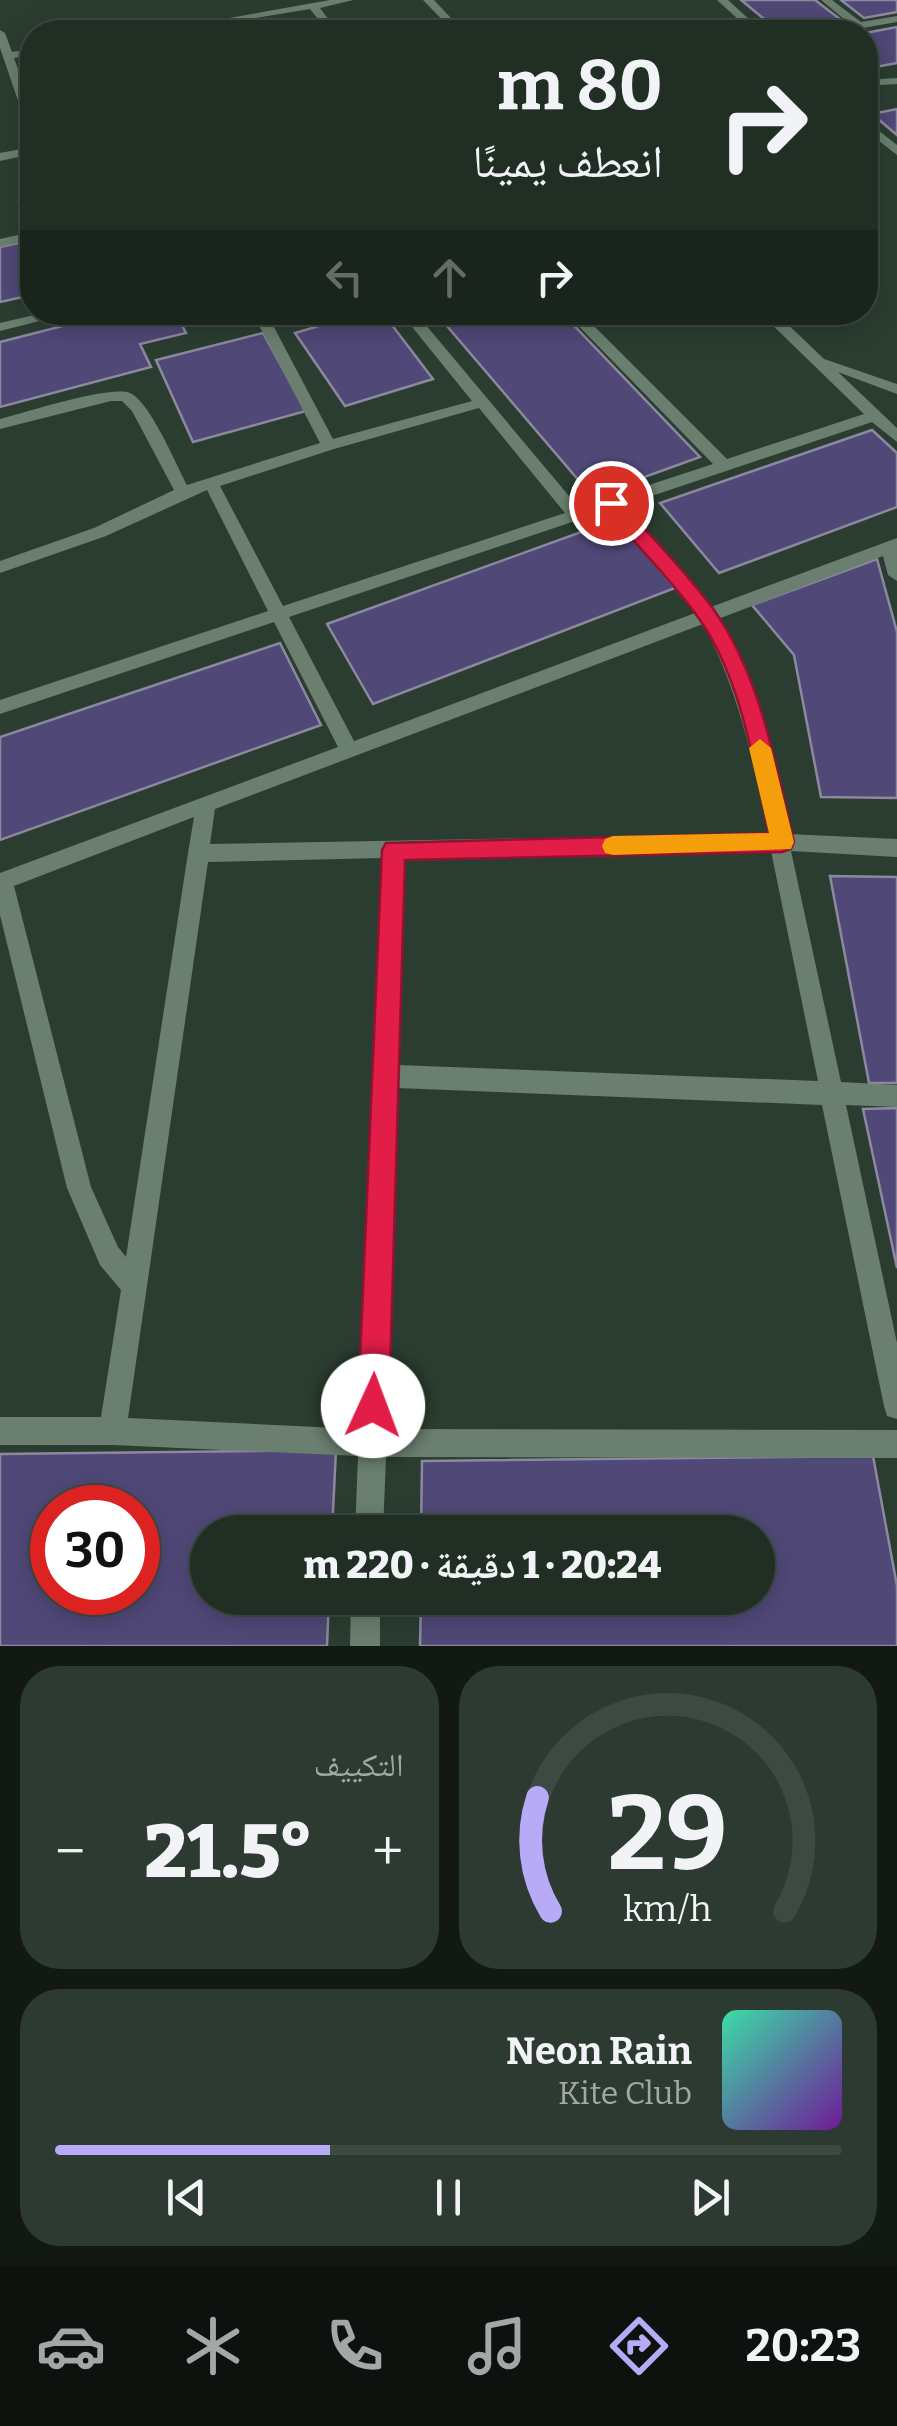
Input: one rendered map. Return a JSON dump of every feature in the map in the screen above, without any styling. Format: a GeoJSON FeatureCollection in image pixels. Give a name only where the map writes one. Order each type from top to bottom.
{"type":"FeatureCollection","features":[{"type":"Feature","properties":{"kind":"street"},"geometry":{"type":"LineString","coordinates":[[252,20],[348,0]]}},
{"type":"Feature","properties":{"kind":"street"},"geometry":{"type":"LineString","coordinates":[[428,0],[447,20]]}},
{"type":"Feature","properties":{"kind":"street"},"geometry":{"type":"LineString","coordinates":[[722,0],[744,20]]}},
{"type":"Feature","properties":{"kind":"street"},"geometry":{"type":"LineString","coordinates":[[826,0],[851,20]]}},
{"type":"Feature","properties":{"kind":"street"},"geometry":{"type":"LineString","coordinates":[[313,6],[324,20]]}},
{"type":"Feature","properties":{"kind":"street"},"geometry":{"type":"LineString","coordinates":[[0,33],[20,87]]}},
{"type":"Feature","properties":{"kind":"street"},"geometry":{"type":"LineString","coordinates":[[10,56],[20,54]]}},
{"type":"Feature","properties":{"kind":"street"},"geometry":{"type":"LineString","coordinates":[[266,325],[329,445]]}},
{"type":"Feature","properties":{"kind":"street"},"geometry":{"type":"LineString","coordinates":[[418,325],[576,516]]}},
{"type":"Feature","properties":{"kind":"street"},"geometry":{"type":"LineString","coordinates":[[585,325],[724,466]]}},
{"type":"Feature","properties":{"kind":"street"},"geometry":{"type":"LineString","coordinates":[[781,325],[897,436]]}},
{"type":"Feature","properties":{"kind":"street"},"geometry":{"type":"LineString","coordinates":[[821,361],[897,389]]}},
{"type":"Feature","properties":{"kind":"street"},"geometry":{"type":"LineString","coordinates":[[0,424],[111,396],[126,396],[138,408],[183,492]]}},
{"type":"Feature","properties":{"kind":"street"},"geometry":{"type":"LineString","coordinates":[[0,567],[100,532],[183,492],[329,445],[481,403]]}},
{"type":"Feature","properties":{"kind":"street"},"geometry":{"type":"LineString","coordinates":[[0,707],[874,416]]}},
{"type":"Feature","properties":{"kind":"street"},"geometry":{"type":"LineString","coordinates":[[211,483],[349,750]]}},
{"type":"Feature","properties":{"kind":"street"},"geometry":{"type":"LineString","coordinates":[[611,503],[707,615],[732,661],[756,730],[897,1406]]}},
{"type":"Feature","properties":{"kind":"street"},"geometry":{"type":"LineString","coordinates":[[134,1286],[109,1256],[79,1188],[1,881],[893,545],[897,575]]}},
{"type":"Feature","properties":{"kind":"street"},"geometry":{"type":"LineString","coordinates":[[113,1431],[206,804]]}},
{"type":"Feature","properties":{"kind":"street"},"geometry":{"type":"LineString","coordinates":[[198,853],[782,842],[897,848]]}},
{"type":"Feature","properties":{"kind":"street"},"geometry":{"type":"LineString","coordinates":[[370,1515],[394,850]]}},
{"type":"Feature","properties":{"kind":"street"},"geometry":{"type":"LineString","coordinates":[[386,1076],[897,1096]]}},
{"type":"Feature","properties":{"kind":"street"},"geometry":{"type":"LineString","coordinates":[[0,1431],[113,1431],[372,1443],[897,1444]]}},
{"type":"Feature","properties":{"kind":"street"},"geometry":{"type":"LineString","coordinates":[[364,1646],[365,1615]]}},
{"type":"Feature","properties":{"kind":"building"},"geometry":{"type":"Polygon","coordinates":[[[741,0],[815,0],[841,20],[765,20],[741,0]]]}},
{"type":"Feature","properties":{"kind":"building"},"geometry":{"type":"Polygon","coordinates":[[[841,0],[897,0],[897,12],[864,18],[841,0]]]}},
{"type":"Feature","properties":{"kind":"building"},"geometry":{"type":"Polygon","coordinates":[[[897,27],[897,63],[878,67],[878,31],[897,27]]]}},
{"type":"Feature","properties":{"kind":"building"},"geometry":{"type":"Polygon","coordinates":[[[897,109],[897,135],[878,119],[878,113],[897,109]]]}},
{"type":"Feature","properties":{"kind":"building"},"geometry":{"type":"Polygon","coordinates":[[[20,243],[20,298],[0,302],[0,247],[20,243]]]}},
{"type":"Feature","properties":{"kind":"building"},"geometry":{"type":"Polygon","coordinates":[[[66,325],[182,325],[186,333],[140,344],[151,367],[0,407],[0,342],[66,325]]]}},
{"type":"Feature","properties":{"kind":"building"},"geometry":{"type":"Polygon","coordinates":[[[322,325],[392,325],[433,379],[345,406],[295,333],[322,325]]]}},
{"type":"Feature","properties":{"kind":"building"},"geometry":{"type":"Polygon","coordinates":[[[446,325],[573,325],[700,457],[592,496],[446,325]]]}},
{"type":"Feature","properties":{"kind":"building"},"geometry":{"type":"Polygon","coordinates":[[[263,333],[306,411],[193,442],[156,360],[263,333]]]}},
{"type":"Feature","properties":{"kind":"building"},"geometry":{"type":"Polygon","coordinates":[[[872,430],[897,453],[897,507],[719,573],[660,503],[872,430]]]}},
{"type":"Feature","properties":{"kind":"building"},"geometry":{"type":"Polygon","coordinates":[[[617,519],[675,588],[373,704],[327,624],[617,519]]]}},
{"type":"Feature","properties":{"kind":"building"},"geometry":{"type":"Polygon","coordinates":[[[877,559],[897,632],[897,798],[821,797],[794,655],[752,605],[877,559]]]}},
{"type":"Feature","properties":{"kind":"building"},"geometry":{"type":"Polygon","coordinates":[[[280,643],[321,725],[0,840],[0,737],[280,643]]]}},
{"type":"Feature","properties":{"kind":"building"},"geometry":{"type":"Polygon","coordinates":[[[830,876],[897,877],[897,1083],[869,1083],[830,876]]]}},
{"type":"Feature","properties":{"kind":"building"},"geometry":{"type":"Polygon","coordinates":[[[897,1108],[897,1268],[863,1109],[897,1108]]]}},
{"type":"Feature","properties":{"kind":"building"},"geometry":{"type":"Polygon","coordinates":[[[336,1450],[333,1515],[190,1515],[190,1615],[328,1615],[327,1646],[0,1646],[0,1454],[336,1450]]]}},
{"type":"Feature","properties":{"kind":"building"},"geometry":{"type":"Polygon","coordinates":[[[873,1456],[897,1586],[897,1646],[420,1646],[421,1615],[775,1615],[775,1515],[421,1515],[422,1461],[873,1456]]]}},
{"type":"Feature","properties":{"kind":"slow traffic"},"geometry":{"type":"LineString","coordinates":[[613,846],[782,842],[760,748]]}},
{"type":"Feature","properties":{"kind":"route"},"geometry":{"type":"LineString","coordinates":[[373,1406],[394,850],[782,842],[756,730],[732,661],[707,615],[611,503]]}}]}
